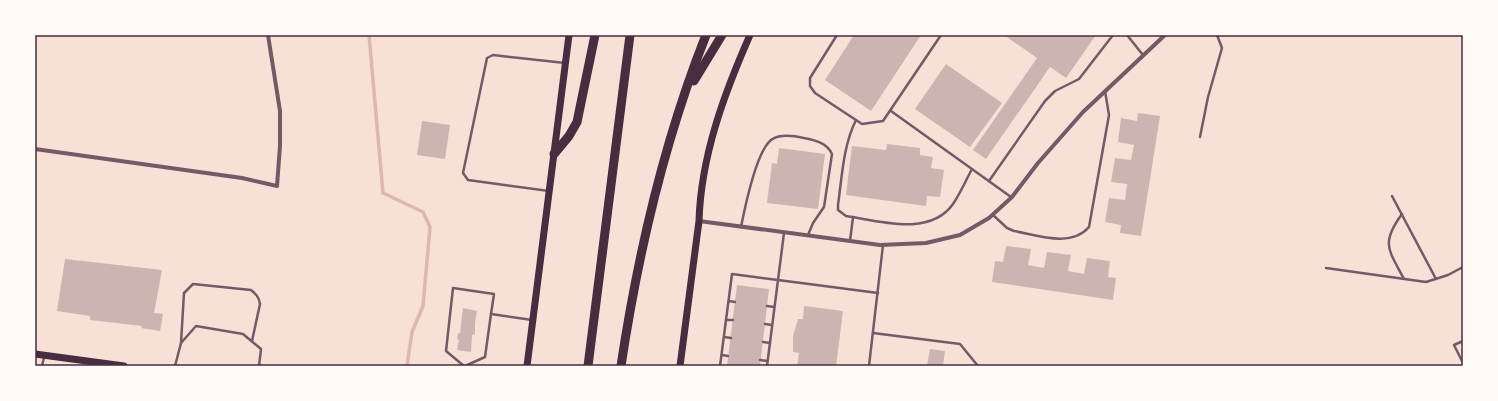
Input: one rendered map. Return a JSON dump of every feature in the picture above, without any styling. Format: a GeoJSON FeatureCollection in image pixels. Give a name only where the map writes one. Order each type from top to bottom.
{"type":"FeatureCollection","features":[{"type":"Feature","properties":{"kind":"highway"},"geometry":{"type":"LineString","coordinates":[[554,154],[569,136],[577,122],[595,35]]}},
{"type":"Feature","properties":{"kind":"highway"},"geometry":{"type":"LineString","coordinates":[[588,366],[630,35]]}},
{"type":"Feature","properties":{"kind":"highway"},"geometry":{"type":"LineString","coordinates":[[621,366],[637,269],[646,228],[684,96],[706,35]]}},
{"type":"Feature","properties":{"kind":"highway"},"geometry":{"type":"LineString","coordinates":[[684,96],[722,35]]}},
{"type":"Feature","properties":{"kind":"main road"},"geometry":{"type":"LineString","coordinates":[[527,366],[569,35]]}},
{"type":"Feature","properties":{"kind":"main road"},"geometry":{"type":"LineString","coordinates":[[680,366],[699,222],[699,197],[712,137],[732,75],[750,35]]}},
{"type":"Feature","properties":{"kind":"main road"},"geometry":{"type":"LineString","coordinates":[[35,354],[124,366]]}},
{"type":"Feature","properties":{"kind":"street"},"geometry":{"type":"LineString","coordinates":[[35,149],[242,178],[277,186],[280,146],[280,111],[268,35]]}},
{"type":"Feature","properties":{"kind":"street"},"geometry":{"type":"LineString","coordinates":[[699,222],[883,245],[911,245],[944,240],[960,235],[993,215],[1012,197],[1061,136],[1105,91],[1165,35]]}},
{"type":"Feature","properties":{"kind":"lane"},"geometry":{"type":"LineString","coordinates":[[838,35],[810,78],[810,86],[814,93],[862,124],[874,124],[883,121],[941,35]]}},
{"type":"Feature","properties":{"kind":"lane"},"geometry":{"type":"LineString","coordinates":[[990,181],[1045,101],[1056,91],[1079,79],[1113,35]]}},
{"type":"Feature","properties":{"kind":"lane"},"geometry":{"type":"LineString","coordinates":[[1127,35],[1143,55]]}},
{"type":"Feature","properties":{"kind":"lane"},"geometry":{"type":"LineString","coordinates":[[1200,137],[1208,97],[1222,48],[1217,35]]}},
{"type":"Feature","properties":{"kind":"lane"},"geometry":{"type":"LineString","coordinates":[[549,191],[468,180],[463,173],[486,58],[493,55],[566,63]]}},
{"type":"Feature","properties":{"kind":"lane"},"geometry":{"type":"LineString","coordinates":[[993,215],[1007,228],[1014,231],[1065,239],[1078,236],[1089,227],[1109,115],[1105,91]]}},
{"type":"Feature","properties":{"kind":"lane"},"geometry":{"type":"LineString","coordinates":[[891,111],[1012,197]]}},
{"type":"Feature","properties":{"kind":"lane"},"geometry":{"type":"LineString","coordinates":[[856,120],[849,134],[838,205],[838,210],[842,215],[912,225],[931,222],[947,211],[953,204],[972,169]]}},
{"type":"Feature","properties":{"kind":"lane"},"geometry":{"type":"LineString","coordinates":[[741,227],[747,198],[762,151],[771,140],[778,136],[798,136],[816,140],[830,148],[832,154],[824,207],[813,223],[808,235]]}},
{"type":"Feature","properties":{"kind":"lane"},"geometry":{"type":"LineString","coordinates":[[1392,196],[1436,279]]}},
{"type":"Feature","properties":{"kind":"lane"},"geometry":{"type":"LineString","coordinates":[[1402,214],[1392,228],[1388,240],[1388,248],[1404,280]]}},
{"type":"Feature","properties":{"kind":"lane"},"geometry":{"type":"LineString","coordinates":[[850,241],[853,217]]}},
{"type":"Feature","properties":{"kind":"lane"},"geometry":{"type":"LineString","coordinates":[[767,366],[784,232]]}},
{"type":"Feature","properties":{"kind":"lane"},"geometry":{"type":"LineString","coordinates":[[869,366],[883,245]]}},
{"type":"Feature","properties":{"kind":"lane"},"geometry":{"type":"LineString","coordinates":[[1326,268],[1426,282],[1463,267]]}},
{"type":"Feature","properties":{"kind":"lane"},"geometry":{"type":"LineString","coordinates":[[720,366],[732,274],[878,293]]}},
{"type":"Feature","properties":{"kind":"lane"},"geometry":{"type":"LineString","coordinates":[[175,366],[181,342],[184,294],[193,284],[251,290],[256,294],[260,298],[260,304],[252,341]]}},
{"type":"Feature","properties":{"kind":"lane"},"geometry":{"type":"LineString","coordinates":[[453,288],[494,294],[485,357],[464,366],[446,351],[453,288]]}},
{"type":"Feature","properties":{"kind":"lane"},"geometry":{"type":"LineString","coordinates":[[729,301],[735,302]]}},
{"type":"Feature","properties":{"kind":"lane"},"geometry":{"type":"LineString","coordinates":[[767,306],[774,307]]}},
{"type":"Feature","properties":{"kind":"lane"},"geometry":{"type":"LineString","coordinates":[[491,314],[533,320]]}},
{"type":"Feature","properties":{"kind":"lane"},"geometry":{"type":"LineString","coordinates":[[726,320],[733,320]]}},
{"type":"Feature","properties":{"kind":"lane"},"geometry":{"type":"LineString","coordinates":[[765,324],[772,325]]}},
{"type":"Feature","properties":{"kind":"lane"},"geometry":{"type":"LineString","coordinates":[[181,342],[196,326],[243,334],[261,349],[259,366]]}},
{"type":"Feature","properties":{"kind":"lane"},"geometry":{"type":"LineString","coordinates":[[873,333],[960,344],[978,366]]}},
{"type":"Feature","properties":{"kind":"lane"},"geometry":{"type":"LineString","coordinates":[[724,337],[730,338]]}},
{"type":"Feature","properties":{"kind":"lane"},"geometry":{"type":"LineString","coordinates":[[1463,341],[1454,345],[1463,363]]}},
{"type":"Feature","properties":{"kind":"lane"},"geometry":{"type":"LineString","coordinates":[[763,342],[770,343]]}},
{"type":"Feature","properties":{"kind":"lane"},"geometry":{"type":"LineString","coordinates":[[42,366],[44,355]]}},
{"type":"Feature","properties":{"kind":"lane"},"geometry":{"type":"LineString","coordinates":[[722,355],[728,356]]}},
{"type":"Feature","properties":{"kind":"lane"},"geometry":{"type":"LineString","coordinates":[[760,360],[767,361]]}},
{"type":"Feature","properties":{"kind":"building"},"geometry":{"type":"Polygon","coordinates":[[[854,35],[921,35],[871,111],[825,80],[854,35]]]}},
{"type":"Feature","properties":{"kind":"building"},"geometry":{"type":"Polygon","coordinates":[[[1004,35],[1096,35],[1066,78],[1050,67],[986,159],[973,150],[1037,58],[1004,35]]]}},
{"type":"Feature","properties":{"kind":"building"},"geometry":{"type":"Polygon","coordinates":[[[946,64],[1002,103],[970,147],[915,109],[946,64]]]}},
{"type":"Feature","properties":{"kind":"building"},"geometry":{"type":"Polygon","coordinates":[[[1138,113],[1160,116],[1141,236],[1120,233],[1121,225],[1105,222],[1109,198],[1125,200],[1127,184],[1111,182],[1115,158],[1131,160],[1134,145],[1118,142],[1121,118],[1137,121],[1138,113]]]}},
{"type":"Feature","properties":{"kind":"building"},"geometry":{"type":"Polygon","coordinates":[[[422,121],[450,125],[445,159],[417,155],[422,121]]]}},
{"type":"Feature","properties":{"kind":"building"},"geometry":{"type":"Polygon","coordinates":[[[887,144],[920,148],[920,155],[933,157],[931,168],[944,170],[940,197],[927,196],[926,206],[846,195],[852,146],[886,150],[887,144]]]}},
{"type":"Feature","properties":{"kind":"building"},"geometry":{"type":"Polygon","coordinates":[[[779,148],[825,154],[818,209],[767,203],[772,163],[777,164],[779,148]]]}},
{"type":"Feature","properties":{"kind":"building"},"geometry":{"type":"Polygon","coordinates":[[[1006,246],[1031,249],[1028,265],[1044,268],[1047,252],[1071,255],[1068,271],[1084,274],[1087,258],[1110,261],[1108,277],[1116,278],[1113,300],[992,282],[995,261],[1003,262],[1006,246]]]}},
{"type":"Feature","properties":{"kind":"building"},"geometry":{"type":"Polygon","coordinates":[[[65,259],[162,270],[154,313],[163,314],[160,331],[141,328],[142,326],[90,320],[90,316],[57,311],[65,259]]]}},
{"type":"Feature","properties":{"kind":"building"},"geometry":{"type":"Polygon","coordinates":[[[737,285],[769,289],[760,366],[727,366],[737,285]]]}},
{"type":"Feature","properties":{"kind":"building"},"geometry":{"type":"Polygon","coordinates":[[[804,306],[843,311],[836,366],[797,366],[799,353],[793,352],[793,336],[798,319],[803,319],[804,306]]]}},
{"type":"Feature","properties":{"kind":"building"},"geometry":{"type":"Polygon","coordinates":[[[463,308],[477,311],[475,334],[472,335],[471,352],[457,350],[459,340],[457,339],[458,333],[460,333],[463,308]]]}},
{"type":"Feature","properties":{"kind":"building"},"geometry":{"type":"Polygon","coordinates":[[[930,349],[945,351],[943,366],[927,366],[930,349]]]}},
{"type":"Feature","properties":{"kind":"waterway"},"geometry":{"type":"LineString","coordinates":[[369,35],[383,193],[423,212],[430,227],[423,306],[412,332],[407,366]]}}]}
